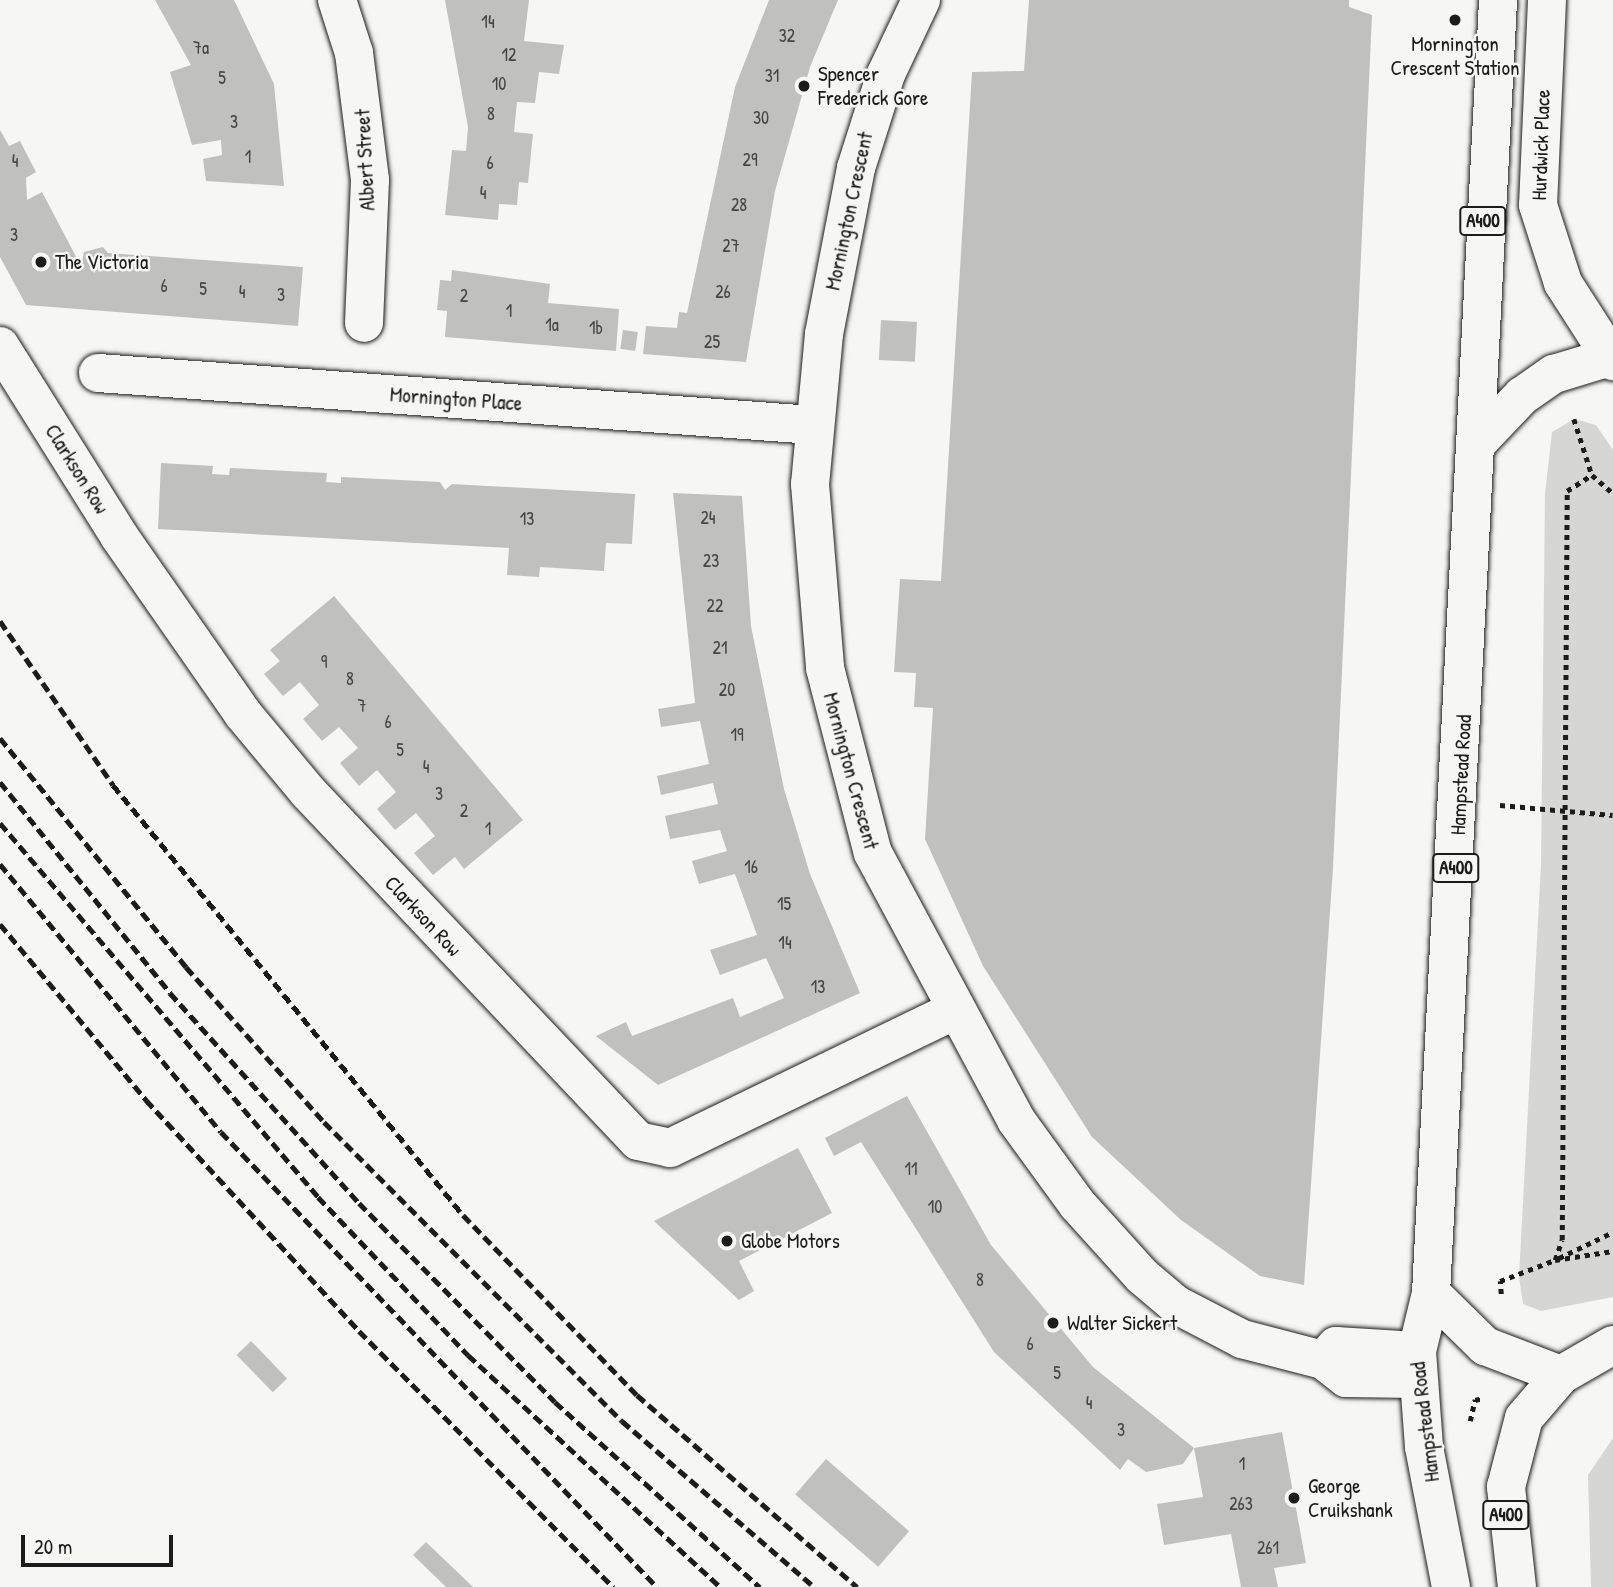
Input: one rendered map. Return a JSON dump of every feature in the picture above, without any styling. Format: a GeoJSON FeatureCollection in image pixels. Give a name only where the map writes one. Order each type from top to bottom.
{"type":"FeatureCollection","features":[{"type":"Feature","properties":{"kind":"main road","name":"Albert Street"},"geometry":{"type":"LineString","coordinates":[[337,0],[354,53],[370,180],[364,323]]}},
{"type":"Feature","properties":{"kind":"main road","name":"Mornington Crescent"},"geometry":{"type":"LineString","coordinates":[[921,0],[886,74],[856,167],[813,425],[815,589],[838,737],[873,853],[954,1011],[1042,1160],[1142,1276],[1210,1325],[1322,1360],[1346,1378],[1417,1365]]}},
{"type":"Feature","properties":{"kind":"main road","name":"Hampstead Road"},"geometry":{"type":"LineString","coordinates":[[1451,1587],[1417,1365],[1431,1293],[1460,803],[1478,442],[1475,352],[1497,0]]}},
{"type":"Feature","properties":{"kind":"main road","name":"Hurdwick Place"},"geometry":{"type":"LineString","coordinates":[[1547,0],[1538,205],[1563,283],[1611,359]]}},
{"type":"Feature","properties":{"kind":"main road","name":"Clarkson Row"},"geometry":{"type":"LineString","coordinates":[[0,346],[243,714],[326,812],[638,1141],[670,1149],[954,1011]]}},
{"type":"Feature","properties":{"kind":"main road"},"geometry":{"type":"LineString","coordinates":[[1478,442],[1522,396],[1554,374],[1611,359]]}},
{"type":"Feature","properties":{"kind":"main road","name":"Mornington Place"},"geometry":{"type":"LineString","coordinates":[[98,373],[813,425]]}},
{"type":"Feature","properties":{"kind":"main road"},"geometry":{"type":"LineString","coordinates":[[1431,1293],[1485,1346],[1561,1375]]}},
{"type":"Feature","properties":{"kind":"main road","name":"A400"},"geometry":{"type":"LineString","coordinates":[[1517,1587],[1506,1518],[1507,1470],[1524,1418],[1561,1375],[1613,1345]]}},
{"type":"Feature","properties":{"kind":"path"},"geometry":{"type":"LineString","coordinates":[[1574,419],[1592,475],[1613,493]]}},
{"type":"Feature","properties":{"kind":"path"},"geometry":{"type":"LineString","coordinates":[[1555,1260],[1562,1240],[1567,491],[1592,475]]}},
{"type":"Feature","properties":{"kind":"path"},"geometry":{"type":"LineString","coordinates":[[1460,803],[1565,808],[1613,815]]}},
{"type":"Feature","properties":{"kind":"path"},"geometry":{"type":"LineString","coordinates":[[1503,1307],[1500,1281],[1555,1260],[1613,1232]]}},
{"type":"Feature","properties":{"kind":"path"},"geometry":{"type":"LineString","coordinates":[[1555,1260],[1613,1251]]}},
{"type":"Feature","properties":{"kind":"shaded area"},"geometry":{"type":"Polygon","coordinates":[[[1574,419],[1596,425],[1613,450],[1613,1297],[1541,1311],[1523,1304],[1519,1277],[1541,864],[1545,494],[1552,432],[1574,419]]]}},
{"type":"Feature","properties":{"kind":"shaded area"},"geometry":{"type":"Polygon","coordinates":[[[1613,1438],[1613,1587],[1591,1587],[1588,1475],[1613,1438]]]}},
{"type":"Feature","properties":{"kind":"building"},"geometry":{"type":"Polygon","coordinates":[[[155,0],[234,0],[274,84],[284,186],[206,181],[203,159],[222,155],[221,140],[192,145],[170,72],[191,65],[155,0]]]}},
{"type":"Feature","properties":{"kind":"building"},"geometry":{"type":"Polygon","coordinates":[[[445,0],[529,0],[524,41],[564,45],[559,74],[539,72],[535,103],[517,102],[514,132],[533,134],[528,183],[519,182],[517,205],[499,204],[498,220],[445,215],[452,150],[466,151],[468,127],[445,0]]]}},
{"type":"Feature","properties":{"kind":"building"},"geometry":{"type":"Polygon","coordinates":[[[769,0],[838,0],[810,67],[775,191],[746,362],[643,354],[646,326],[677,328],[679,312],[687,313],[735,87],[769,0]]]}},
{"type":"Feature","properties":{"kind":"building"},"geometry":{"type":"Polygon","coordinates":[[[1029,0],[1349,0],[1349,7],[1372,15],[1333,868],[1304,1285],[1260,1276],[1181,1220],[1092,1137],[983,966],[925,839],[933,708],[914,707],[916,673],[894,672],[900,579],[941,581],[972,72],[1024,71],[1029,0]]]}},
{"type":"Feature","properties":{"kind":"building"},"geometry":{"type":"Polygon","coordinates":[[[0,130],[9,146],[20,141],[36,172],[26,178],[27,200],[42,192],[81,266],[84,252],[103,247],[108,253],[303,267],[298,326],[26,305],[0,257],[0,130]]]}},
{"type":"Feature","properties":{"kind":"building"},"geometry":{"type":"Polygon","coordinates":[[[452,270],[550,284],[548,303],[619,309],[616,351],[445,337],[447,311],[437,310],[440,280],[451,281],[452,270]]]}},
{"type":"Feature","properties":{"kind":"building"},"geometry":{"type":"Polygon","coordinates":[[[881,320],[917,322],[915,362],[879,360],[881,320]]]}},
{"type":"Feature","properties":{"kind":"building"},"geometry":{"type":"Polygon","coordinates":[[[623,330],[638,332],[635,351],[620,349],[623,330]]]}},
{"type":"Feature","properties":{"kind":"building"},"geometry":{"type":"Polygon","coordinates":[[[161,463],[213,466],[212,474],[229,475],[230,468],[327,473],[326,482],[341,483],[341,477],[440,482],[445,490],[452,484],[635,494],[632,544],[606,543],[604,571],[540,567],[539,577],[507,575],[509,548],[158,529],[161,463]]]}},
{"type":"Feature","properties":{"kind":"building"},"geometry":{"type":"Polygon","coordinates":[[[673,493],[742,496],[751,626],[784,789],[810,874],[860,993],[658,1085],[596,1036],[626,1022],[632,1036],[733,998],[740,1017],[784,998],[766,958],[720,975],[710,950],[757,935],[735,874],[699,884],[692,861],[727,851],[720,830],[670,839],[665,816],[718,804],[713,783],[661,795],[657,776],[709,764],[700,721],[661,727],[658,709],[695,703],[673,493]]]}},
{"type":"Feature","properties":{"kind":"building"},"geometry":{"type":"Polygon","coordinates":[[[334,596],[523,820],[464,869],[455,857],[433,875],[414,853],[435,836],[416,813],[395,830],[377,809],[396,792],[377,770],[359,786],[340,763],[358,748],[339,727],[322,741],[303,719],[319,705],[300,682],[283,696],[264,674],[280,661],[270,650],[334,596]]]}},
{"type":"Feature","properties":{"kind":"building"},"geometry":{"type":"Polygon","coordinates":[[[907,1096],[991,1245],[1093,1367],[1194,1448],[1183,1464],[1146,1472],[1128,1459],[1120,1470],[994,1352],[861,1142],[834,1156],[825,1138],[907,1096]]]}},
{"type":"Feature","properties":{"kind":"building","name":"Globe Motors"},"geometry":{"type":"Polygon","coordinates":[[[798,1148],[832,1213],[739,1261],[754,1291],[739,1300],[654,1221],[798,1148]]]}},
{"type":"Feature","properties":{"kind":"building"},"geometry":{"type":"Polygon","coordinates":[[[251,1341],[287,1378],[273,1392],[237,1355],[251,1341]]]}},
{"type":"Feature","properties":{"kind":"building"},"geometry":{"type":"Polygon","coordinates":[[[1282,1432],[1306,1563],[1274,1568],[1278,1587],[1241,1587],[1231,1534],[1164,1545],[1157,1504],[1203,1497],[1194,1448],[1282,1432]]]}},
{"type":"Feature","properties":{"kind":"building"},"geometry":{"type":"Polygon","coordinates":[[[826,1459],[909,1531],[878,1567],[795,1494],[826,1459]]]}},
{"type":"Feature","properties":{"kind":"building"},"geometry":{"type":"Polygon","coordinates":[[[426,1542],[473,1587],[446,1587],[413,1555],[426,1542]]]}},
{"type":"Feature","properties":{"kind":"railway"},"geometry":{"type":"LineString","coordinates":[[0,621],[113,785],[463,1215],[637,1395],[857,1587]]}},
{"type":"Feature","properties":{"kind":"railway"},"geometry":{"type":"LineString","coordinates":[[0,738],[186,967],[324,1122],[622,1421],[814,1587]]}},
{"type":"Feature","properties":{"kind":"railway"},"geometry":{"type":"LineString","coordinates":[[0,782],[170,993],[359,1203],[555,1402],[760,1587]]}},
{"type":"Feature","properties":{"kind":"railway"},"geometry":{"type":"LineString","coordinates":[[0,823],[318,1197],[468,1355],[720,1587]]}},
{"type":"Feature","properties":{"kind":"railway"},"geometry":{"type":"LineString","coordinates":[[0,864],[221,1132],[657,1587]]}},
{"type":"Feature","properties":{"kind":"railway"},"geometry":{"type":"LineString","coordinates":[[0,924],[146,1100],[359,1331],[613,1587]]}},
{"type":"Feature","properties":{"kind":"place","name":"Mornington Crescent Station"},"geometry":{"type":"Point","coordinates":[1455,20]}},
{"type":"Feature","properties":{"kind":"place","name":"Spencer Frederick Gore"},"geometry":{"type":"Point","coordinates":[804,86]}},
{"type":"Feature","properties":{"kind":"place","name":"The Victoria"},"geometry":{"type":"Point","coordinates":[41,262]}},
{"type":"Feature","properties":{"kind":"place","name":"Globe Motors"},"geometry":{"type":"Point","coordinates":[727,1241]}},
{"type":"Feature","properties":{"kind":"place","name":"Walter Sickert"},"geometry":{"type":"Point","coordinates":[1053,1323]}},
{"type":"Feature","properties":{"kind":"place","name":"George Cruikshank"},"geometry":{"type":"Point","coordinates":[1294,1498]}}]}
